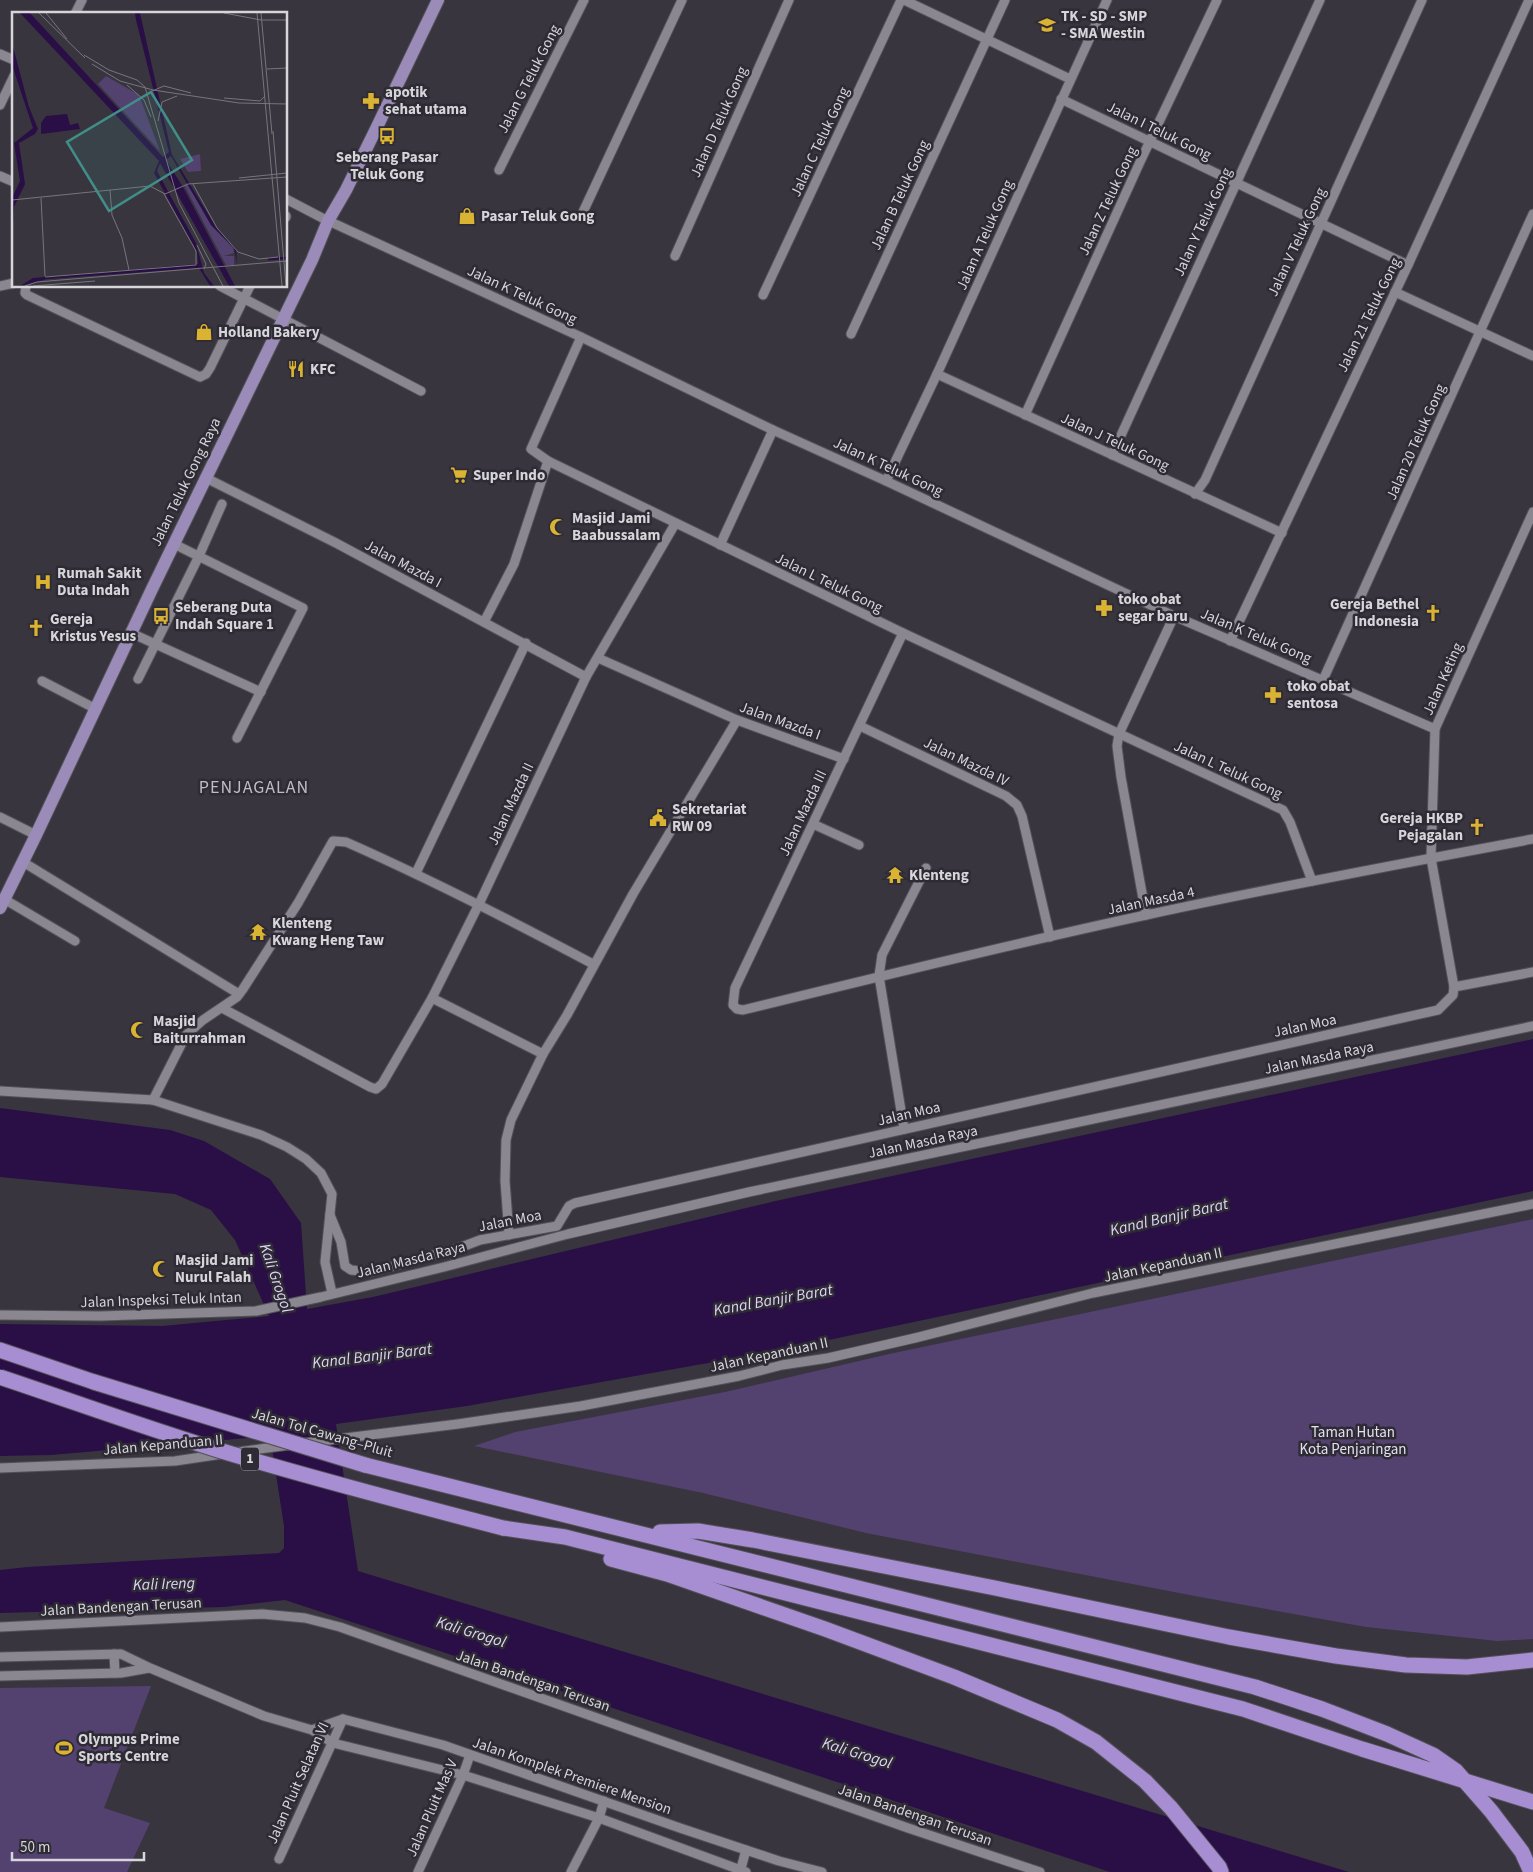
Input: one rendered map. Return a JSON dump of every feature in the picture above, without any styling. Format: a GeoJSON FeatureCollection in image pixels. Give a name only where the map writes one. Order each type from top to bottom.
{"type":"FeatureCollection","features":[{"type":"Feature","properties":{"kind":"highway","name":"Jalan Tol Cawang–Pluit"},"geometry":{"type":"LineString","coordinates":[[0,1350],[94,1382],[364,1465],[1255,1687],[1322,1709],[1387,1734],[1433,1755],[1456,1771],[1491,1811],[1522,1852],[1531,1872]]}},
{"type":"Feature","properties":{"kind":"highway","name":"1"},"geometry":{"type":"LineString","coordinates":[[0,1377],[132,1423],[215,1449],[350,1488],[505,1528]]}},
{"type":"Feature","properties":{"kind":"highway"},"geometry":{"type":"LineString","coordinates":[[505,1528],[565,1536],[1243,1709],[1362,1749],[1533,1802]]}},
{"type":"Feature","properties":{"kind":"highway"},"geometry":{"type":"LineString","coordinates":[[505,1528],[667,1574],[825,1629],[954,1677],[1057,1720],[1096,1742],[1145,1781],[1172,1808],[1219,1866],[1221,1872]]}},
{"type":"Feature","properties":{"kind":"highway"},"geometry":{"type":"LineString","coordinates":[[641,1533],[698,1531],[753,1540],[1229,1637],[1336,1656],[1406,1665],[1467,1667],[1533,1660]]}},
{"type":"Feature","properties":{"kind":"main road","name":"Jalan Teluk Gong Raya"},"geometry":{"type":"LineString","coordinates":[[2,904],[131,633],[438,0]]}},
{"type":"Feature","properties":{"kind":"street"},"geometry":{"type":"LineString","coordinates":[[76,12],[82,0]]}},
{"type":"Feature","properties":{"kind":"street","name":"Jalan G Teluk Gong"},"geometry":{"type":"LineString","coordinates":[[498,170],[584,0]]}},
{"type":"Feature","properties":{"kind":"street"},"geometry":{"type":"LineString","coordinates":[[583,212],[682,0]]}},
{"type":"Feature","properties":{"kind":"street","name":"Jalan D Teluk Gong"},"geometry":{"type":"LineString","coordinates":[[675,256],[788,0]]}},
{"type":"Feature","properties":{"kind":"street"},"geometry":{"type":"LineString","coordinates":[[903,0],[1070,79]]}},
{"type":"Feature","properties":{"kind":"street","name":"Jalan C Teluk Gong"},"geometry":{"type":"LineString","coordinates":[[763,295],[903,0]]}},
{"type":"Feature","properties":{"kind":"street","name":"Jalan B Teluk Gong"},"geometry":{"type":"LineString","coordinates":[[850,334],[1005,0]]}},
{"type":"Feature","properties":{"kind":"street","name":"Jalan A Teluk Gong"},"geometry":{"type":"LineString","coordinates":[[886,481],[937,374],[1107,0]]}},
{"type":"Feature","properties":{"kind":"street","name":"Jalan Z Teluk Gong"},"geometry":{"type":"LineString","coordinates":[[1025,415],[1217,0]]}},
{"type":"Feature","properties":{"kind":"street","name":"Jalan Y Teluk Gong"},"geometry":{"type":"LineString","coordinates":[[1112,456],[1320,0]]}},
{"type":"Feature","properties":{"kind":"street","name":"Jalan V Teluk Gong"},"geometry":{"type":"LineString","coordinates":[[1195,494],[1204,480],[1422,0]]}},
{"type":"Feature","properties":{"kind":"street","name":"Jalan 21 Teluk Gong"},"geometry":{"type":"LineString","coordinates":[[1230,641],[1408,265],[1529,0]]}},
{"type":"Feature","properties":{"kind":"street"},"geometry":{"type":"LineString","coordinates":[[0,54],[12,59]]}},
{"type":"Feature","properties":{"kind":"street"},"geometry":{"type":"LineString","coordinates":[[0,105],[12,80]]}},
{"type":"Feature","properties":{"kind":"street","name":"Jalan I Teluk Gong"},"geometry":{"type":"LineString","coordinates":[[1061,99],[1408,265]]}},
{"type":"Feature","properties":{"kind":"street"},"geometry":{"type":"LineString","coordinates":[[0,176],[12,181]]}},
{"type":"Feature","properties":{"kind":"street","name":"Jalan K Teluk Gong"},"geometry":{"type":"LineString","coordinates":[[288,200],[330,222],[581,337],[773,430],[1174,616],[1435,729]]}},
{"type":"Feature","properties":{"kind":"street","name":"Jalan 20 Teluk Gong"},"geometry":{"type":"LineString","coordinates":[[1323,680],[1533,214]]}},
{"type":"Feature","properties":{"kind":"street"},"geometry":{"type":"LineString","coordinates":[[26,288],[25,294],[200,377],[206,374],[210,368],[249,288]]}},
{"type":"Feature","properties":{"kind":"street"},"geometry":{"type":"LineString","coordinates":[[224,288],[421,391]]}},
{"type":"Feature","properties":{"kind":"street"},"geometry":{"type":"LineString","coordinates":[[1395,292],[1533,356]]}},
{"type":"Feature","properties":{"kind":"street","name":"Jalan L Teluk Gong"},"geometry":{"type":"LineString","coordinates":[[581,337],[531,449],[548,461],[903,633],[1283,810],[1290,822],[1312,881]]}},
{"type":"Feature","properties":{"kind":"street","name":"Jalan J Teluk Gong"},"geometry":{"type":"LineString","coordinates":[[937,374],[1282,533]]}},
{"type":"Feature","properties":{"kind":"street"},"geometry":{"type":"LineString","coordinates":[[720,545],[773,430]]}},
{"type":"Feature","properties":{"kind":"street"},"geometry":{"type":"LineString","coordinates":[[484,622],[514,564],[548,461]]}},
{"type":"Feature","properties":{"kind":"street","name":"Jalan Mazda I"},"geometry":{"type":"LineString","coordinates":[[206,478],[336,543],[586,677]]}},
{"type":"Feature","properties":{"kind":"street"},"geometry":{"type":"LineString","coordinates":[[138,679],[199,556],[222,504]]}},
{"type":"Feature","properties":{"kind":"street","name":"Jalan Keting"},"geometry":{"type":"LineString","coordinates":[[1454,987],[1430,858],[1435,729],[1533,512]]}},
{"type":"Feature","properties":{"kind":"street","name":"Jalan Mazda II"},"geometry":{"type":"LineString","coordinates":[[222,1008],[370,1087],[376,1089],[382,1084],[432,998],[479,904],[586,677],[676,524]]}},
{"type":"Feature","properties":{"kind":"street"},"geometry":{"type":"LineString","coordinates":[[174,544],[303,608],[237,738]]}},
{"type":"Feature","properties":{"kind":"street"},"geometry":{"type":"LineString","coordinates":[[1146,915],[1117,746],[1119,734],[1174,616]]}},
{"type":"Feature","properties":{"kind":"street"},"geometry":{"type":"LineString","coordinates":[[131,633],[261,692]]}},
{"type":"Feature","properties":{"kind":"street","name":"Jalan Mazda III"},"geometry":{"type":"LineString","coordinates":[[733,1005],[736,988],[903,633]]}},
{"type":"Feature","properties":{"kind":"street"},"geometry":{"type":"LineString","coordinates":[[416,873],[526,644]]}},
{"type":"Feature","properties":{"kind":"street","name":"Jalan Mazda I"},"geometry":{"type":"LineString","coordinates":[[598,658],[737,720],[844,758]]}},
{"type":"Feature","properties":{"kind":"street"},"geometry":{"type":"LineString","coordinates":[[42,681],[96,709]]}},
{"type":"Feature","properties":{"kind":"street"},"geometry":{"type":"LineString","coordinates":[[509,1235],[505,1181],[506,1140],[511,1120],[543,1054],[567,1015],[593,964],[737,720]]}},
{"type":"Feature","properties":{"kind":"street","name":"Jalan Mazda IV"},"geometry":{"type":"LineString","coordinates":[[860,726],[1006,796],[1017,805],[1022,816],[1050,937]]}},
{"type":"Feature","properties":{"kind":"street"},"geometry":{"type":"LineString","coordinates":[[0,817],[36,835]]}},
{"type":"Feature","properties":{"kind":"street"},"geometry":{"type":"LineString","coordinates":[[813,824],[859,845]]}},
{"type":"Feature","properties":{"kind":"street","name":"Jalan Masda 4"},"geometry":{"type":"LineString","coordinates":[[733,1005],[737,1009],[743,1010],[879,976],[1146,915],[1533,838]]}},
{"type":"Feature","properties":{"kind":"street"},"geometry":{"type":"LineString","coordinates":[[153,1100],[186,1034],[239,994],[298,902],[333,841],[346,842],[416,873],[593,964]]}},
{"type":"Feature","properties":{"kind":"street"},"geometry":{"type":"LineString","coordinates":[[23,862],[239,994]]}},
{"type":"Feature","properties":{"kind":"street"},"geometry":{"type":"LineString","coordinates":[[904,1129],[879,976],[882,955],[926,868]]}},
{"type":"Feature","properties":{"kind":"street"},"geometry":{"type":"LineString","coordinates":[[2,904],[75,941]]}},
{"type":"Feature","properties":{"kind":"street"},"geometry":{"type":"LineString","coordinates":[[1454,987],[1533,972]]}},
{"type":"Feature","properties":{"kind":"street","name":"Jalan Moa"},"geometry":{"type":"LineString","coordinates":[[330,1215],[341,1242],[345,1266],[351,1270],[371,1272],[480,1240],[556,1226],[569,1206],[575,1204],[1425,1014],[1438,1010],[1446,1003],[1453,995],[1454,987]]}},
{"type":"Feature","properties":{"kind":"street"},"geometry":{"type":"LineString","coordinates":[[432,998],[543,1054]]}},
{"type":"Feature","properties":{"kind":"street","name":"Jalan Masda Raya"},"geometry":{"type":"LineString","coordinates":[[322,1297],[568,1234],[749,1192],[1533,1026]]}},
{"type":"Feature","properties":{"kind":"street"},"geometry":{"type":"LineString","coordinates":[[0,1091],[153,1100],[261,1135],[306,1159],[321,1173],[332,1194],[326,1262],[332,1294]]}},
{"type":"Feature","properties":{"kind":"street","name":"Jalan Kepanduan II"},"geometry":{"type":"LineString","coordinates":[[0,1468],[175,1461],[581,1406],[739,1376],[782,1365],[828,1358],[1093,1293],[1533,1204]]}},
{"type":"Feature","properties":{"kind":"street","name":"Jalan Inspeksi Teluk Intan"},"geometry":{"type":"LineString","coordinates":[[0,1315],[101,1316],[256,1311],[322,1297]]}},
{"type":"Feature","properties":{"kind":"street","name":"Jalan Bandengan Terusan"},"geometry":{"type":"LineString","coordinates":[[0,1627],[262,1614],[305,1618],[340,1627],[908,1828],[1040,1872]]}},
{"type":"Feature","properties":{"kind":"street"},"geometry":{"type":"LineString","coordinates":[[114,1654],[115,1673]]}},
{"type":"Feature","properties":{"kind":"street","name":"Jalan Komplek Premiere Mension"},"geometry":{"type":"LineString","coordinates":[[0,1657],[121,1654],[264,1716],[312,1730],[333,1742],[463,1775],[599,1818],[743,1872]]}},
{"type":"Feature","properties":{"kind":"street"},"geometry":{"type":"LineString","coordinates":[[0,1676],[115,1673],[150,1668]]}},
{"type":"Feature","properties":{"kind":"street"},"geometry":{"type":"LineString","coordinates":[[312,1730],[343,1719]]}},
{"type":"Feature","properties":{"kind":"street","name":"Jalan Komplek Premiere Mension"},"geometry":{"type":"LineString","coordinates":[[343,1719],[443,1745],[746,1850],[822,1872]]}},
{"type":"Feature","properties":{"kind":"street","name":"Jalan Pluit Selatan VI"},"geometry":{"type":"LineString","coordinates":[[279,1859],[343,1719]]}},
{"type":"Feature","properties":{"kind":"street","name":"Jalan Pluit Mas V"},"geometry":{"type":"LineString","coordinates":[[418,1872],[463,1775],[470,1754]]}},
{"type":"Feature","properties":{"kind":"street"},"geometry":{"type":"LineString","coordinates":[[571,1872],[599,1818],[604,1801]]}},
{"type":"Feature","properties":{"kind":"street"},"geometry":{"type":"LineString","coordinates":[[743,1872],[746,1850]]}},
{"type":"Feature","properties":{"kind":"green space","name":"Taman Hutan Kota Penjaringan"},"geometry":{"type":"Polygon","coordinates":[[[1533,1219],[1533,1639],[1497,1641],[1366,1627],[1200,1597],[866,1533],[703,1493],[474,1446],[515,1432],[725,1392],[889,1354],[1533,1219]]]}},
{"type":"Feature","properties":{"kind":"green space","name":"Olympus Prime Sports Centre"},"geometry":{"type":"Polygon","coordinates":[[[151,1686],[104,1808],[150,1823],[127,1872],[0,1872],[0,1688],[151,1686]]]}},
{"type":"Feature","properties":{"kind":"water"},"geometry":{"type":"Polygon","coordinates":[[[1533,1039],[1533,1191],[786,1349],[467,1406],[336,1424],[358,1571],[1349,1872],[1110,1872],[285,1600],[224,1607],[0,1613],[0,1570],[279,1553],[284,1548],[284,1526],[270,1436],[51,1455],[0,1456],[0,1324],[162,1326],[269,1316],[235,1240],[211,1210],[175,1194],[0,1177],[0,1108],[170,1130],[204,1141],[270,1179],[301,1223],[307,1309],[373,1297],[780,1200],[1533,1039]]]}},
{"type":"Feature","properties":{"kind":"place","name":"TK - SD - SMP - SMA Westin"},"geometry":{"type":"Point","coordinates":[1047,25]}},
{"type":"Feature","properties":{"kind":"place","name":"apotik sehat utama"},"geometry":{"type":"Point","coordinates":[371,101]}},
{"type":"Feature","properties":{"kind":"place","name":"Seberang Pasar Teluk Gong"},"geometry":{"type":"Point","coordinates":[387,136]}},
{"type":"Feature","properties":{"kind":"place","name":"Pasar Teluk Gong"},"geometry":{"type":"Point","coordinates":[467,216]}},
{"type":"Feature","properties":{"kind":"place","name":"Holland Bakery"},"geometry":{"type":"Point","coordinates":[204,332]}},
{"type":"Feature","properties":{"kind":"place","name":"KFC"},"geometry":{"type":"Point","coordinates":[296,369]}},
{"type":"Feature","properties":{"kind":"place","name":"Super Indo"},"geometry":{"type":"Point","coordinates":[459,475]}},
{"type":"Feature","properties":{"kind":"place","name":"Masjid Jami Baabussalam"},"geometry":{"type":"Point","coordinates":[558,527]}},
{"type":"Feature","properties":{"kind":"place","name":"Rumah Sakit Duta Indah"},"geometry":{"type":"Point","coordinates":[43,582]}},
{"type":"Feature","properties":{"kind":"place","name":"toko obat segar baru"},"geometry":{"type":"Point","coordinates":[1104,608]}},
{"type":"Feature","properties":{"kind":"place","name":"Gereja Bethel Indonesia"},"geometry":{"type":"Point","coordinates":[1433,613]}},
{"type":"Feature","properties":{"kind":"place","name":"Seberang Duta Indah Square 1"},"geometry":{"type":"Point","coordinates":[161,616]}},
{"type":"Feature","properties":{"kind":"place","name":"Gereja Kristus Yesus"},"geometry":{"type":"Point","coordinates":[36,628]}},
{"type":"Feature","properties":{"kind":"place","name":"toko obat sentosa"},"geometry":{"type":"Point","coordinates":[1273,695]}},
{"type":"Feature","properties":{"kind":"place","name":"Sekretariat RW 09"},"geometry":{"type":"Point","coordinates":[658,818]}},
{"type":"Feature","properties":{"kind":"place","name":"Gereja HKBP Pejagalan"},"geometry":{"type":"Point","coordinates":[1477,827]}},
{"type":"Feature","properties":{"kind":"place","name":"Klenteng"},"geometry":{"type":"Point","coordinates":[895,875]}},
{"type":"Feature","properties":{"kind":"place","name":"Klenteng Kwang Heng Taw"},"geometry":{"type":"Point","coordinates":[258,932]}},
{"type":"Feature","properties":{"kind":"place","name":"Masjid Baiturrahman"},"geometry":{"type":"Point","coordinates":[139,1030]}},
{"type":"Feature","properties":{"kind":"place","name":"Masjid Jami Nurul Falah"},"geometry":{"type":"Point","coordinates":[161,1269]}},
{"type":"Feature","properties":{"kind":"place","name":"Olympus Prime Sports Centre"},"geometry":{"type":"Point","coordinates":[64,1748]}},
{"type":"Feature","properties":{"kind":"district","name":"PENJAGALAN"},"geometry":{"type":"Point","coordinates":[254,787]}},
{"type":"Feature","properties":{"kind":"water label","name":"Kanal Banjir Barat"},"geometry":{"type":"Point","coordinates":[1169,1217]}},
{"type":"Feature","properties":{"kind":"water label","name":"Kali Grogol"},"geometry":{"type":"Point","coordinates":[276,1278]}},
{"type":"Feature","properties":{"kind":"water label","name":"Kanal Banjir Barat"},"geometry":{"type":"Point","coordinates":[773,1300]}},
{"type":"Feature","properties":{"kind":"water label","name":"Kanal Banjir Barat"},"geometry":{"type":"Point","coordinates":[372,1356]}},
{"type":"Feature","properties":{"kind":"water label","name":"Kali Ireng"},"geometry":{"type":"Point","coordinates":[164,1584]}},
{"type":"Feature","properties":{"kind":"water label","name":"Kali Grogol"},"geometry":{"type":"Point","coordinates":[471,1632]}},
{"type":"Feature","properties":{"kind":"water label","name":"Kali Grogol"},"geometry":{"type":"Point","coordinates":[857,1753]}}]}
